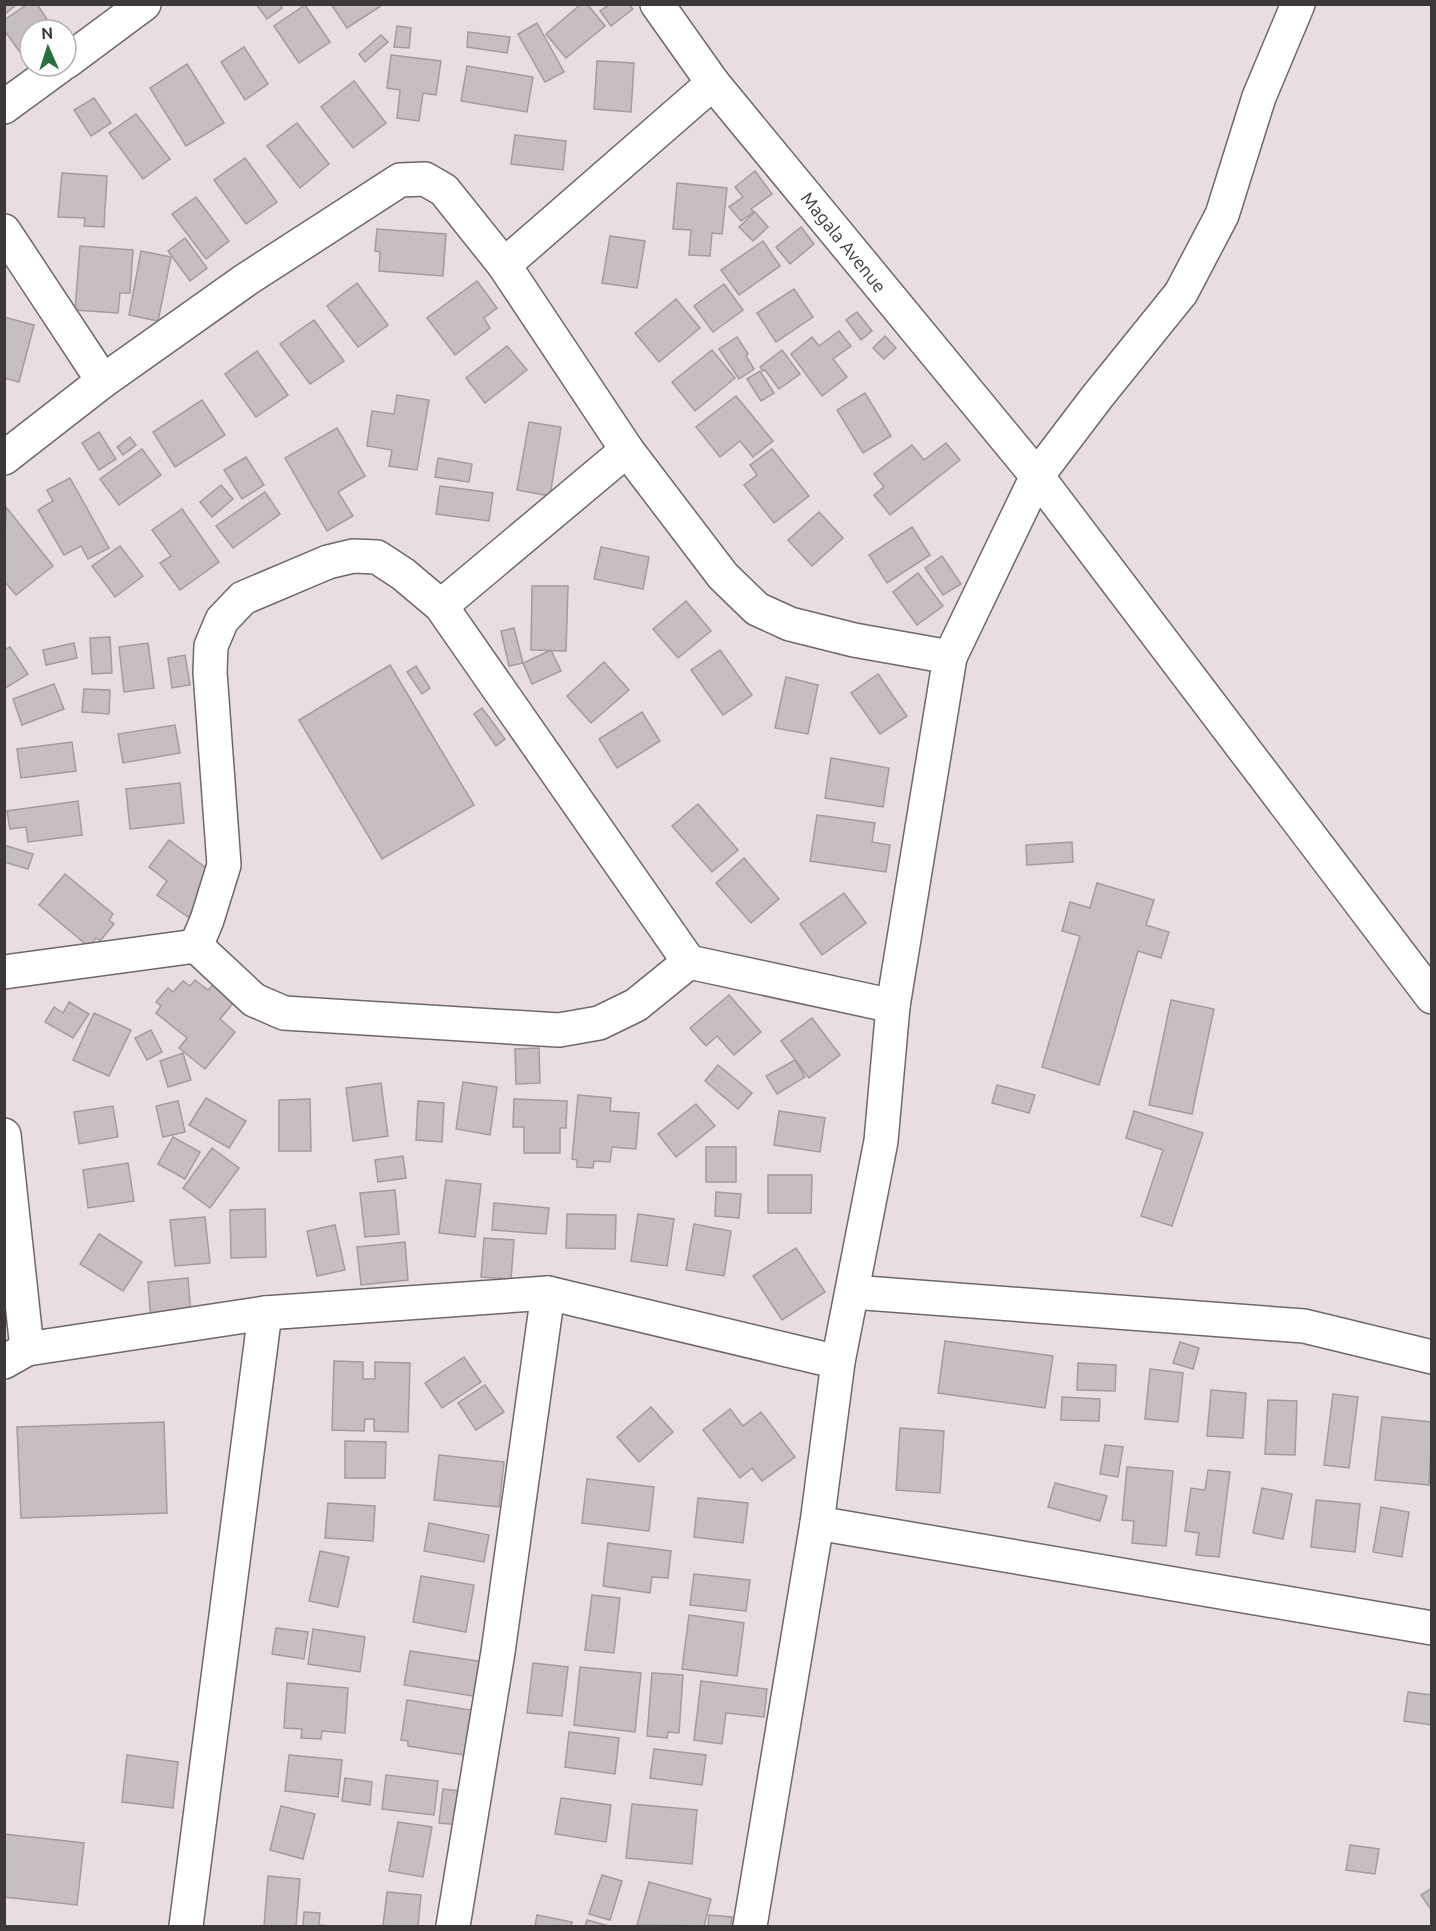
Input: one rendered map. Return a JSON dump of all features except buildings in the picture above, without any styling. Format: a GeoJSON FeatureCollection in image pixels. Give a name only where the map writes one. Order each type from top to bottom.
{"type":"FeatureCollection","features":[{"type":"Feature","properties":{"kind":"street"},"geometry":{"type":"LineString","coordinates":[[78,53],[144,4]]}},
{"type":"Feature","properties":{"kind":"street","name":"Magala Avenue"},"geometry":{"type":"LineString","coordinates":[[657,4],[713,83],[1037,476],[1431,997]]}},
{"type":"Feature","properties":{"kind":"street"},"geometry":{"type":"LineString","coordinates":[[750,1926],[817,1522],[838,1362],[881,1142],[893,1006],[950,657],[1037,476],[1181,293],[1222,215],[1259,97],[1298,4]]}},
{"type":"Feature","properties":{"kind":"street"},"geometry":{"type":"LineString","coordinates":[[4,107],[44,78]]}},
{"type":"Feature","properties":{"kind":"street"},"geometry":{"type":"LineString","coordinates":[[504,265],[713,83]]}},
{"type":"Feature","properties":{"kind":"street"},"geometry":{"type":"LineString","coordinates":[[4,458],[103,381],[247,279],[400,180],[425,179],[444,190],[504,265],[627,450],[723,576],[757,609],[801,627],[854,640],[950,657]]}},
{"type":"Feature","properties":{"kind":"street"},"geometry":{"type":"LineString","coordinates":[[4,231],[103,381]]}},
{"type":"Feature","properties":{"kind":"street"},"geometry":{"type":"LineString","coordinates":[[441,606],[627,450]]}},
{"type":"Feature","properties":{"kind":"street"},"geometry":{"type":"LineString","coordinates":[[196,946],[207,920],[224,865],[210,672],[211,646],[222,620],[243,598],[328,562],[353,556],[377,557],[403,574],[441,606],[689,962],[893,1006]]}},
{"type":"Feature","properties":{"kind":"street"},"geometry":{"type":"LineString","coordinates":[[196,946],[254,1000],[284,1013],[560,1030],[599,1023],[636,1005],[689,962]]}},
{"type":"Feature","properties":{"kind":"street"},"geometry":{"type":"LineString","coordinates":[[4,972],[196,946]]}},
{"type":"Feature","properties":{"kind":"street"},"geometry":{"type":"LineString","coordinates":[[4,1135],[16,1355],[265,1313],[548,1293],[838,1362]]}},
{"type":"Feature","properties":{"kind":"street"},"geometry":{"type":"LineString","coordinates":[[852,1292],[1304,1326],[1431,1357]]}},
{"type":"Feature","properties":{"kind":"street"},"geometry":{"type":"LineString","coordinates":[[453,1926],[498,1652],[548,1293]]}},
{"type":"Feature","properties":{"kind":"street"},"geometry":{"type":"LineString","coordinates":[[186,1926],[265,1313]]}},
{"type":"Feature","properties":{"kind":"street"},"geometry":{"type":"LineString","coordinates":[[817,1522],[1431,1628]]}}]}
